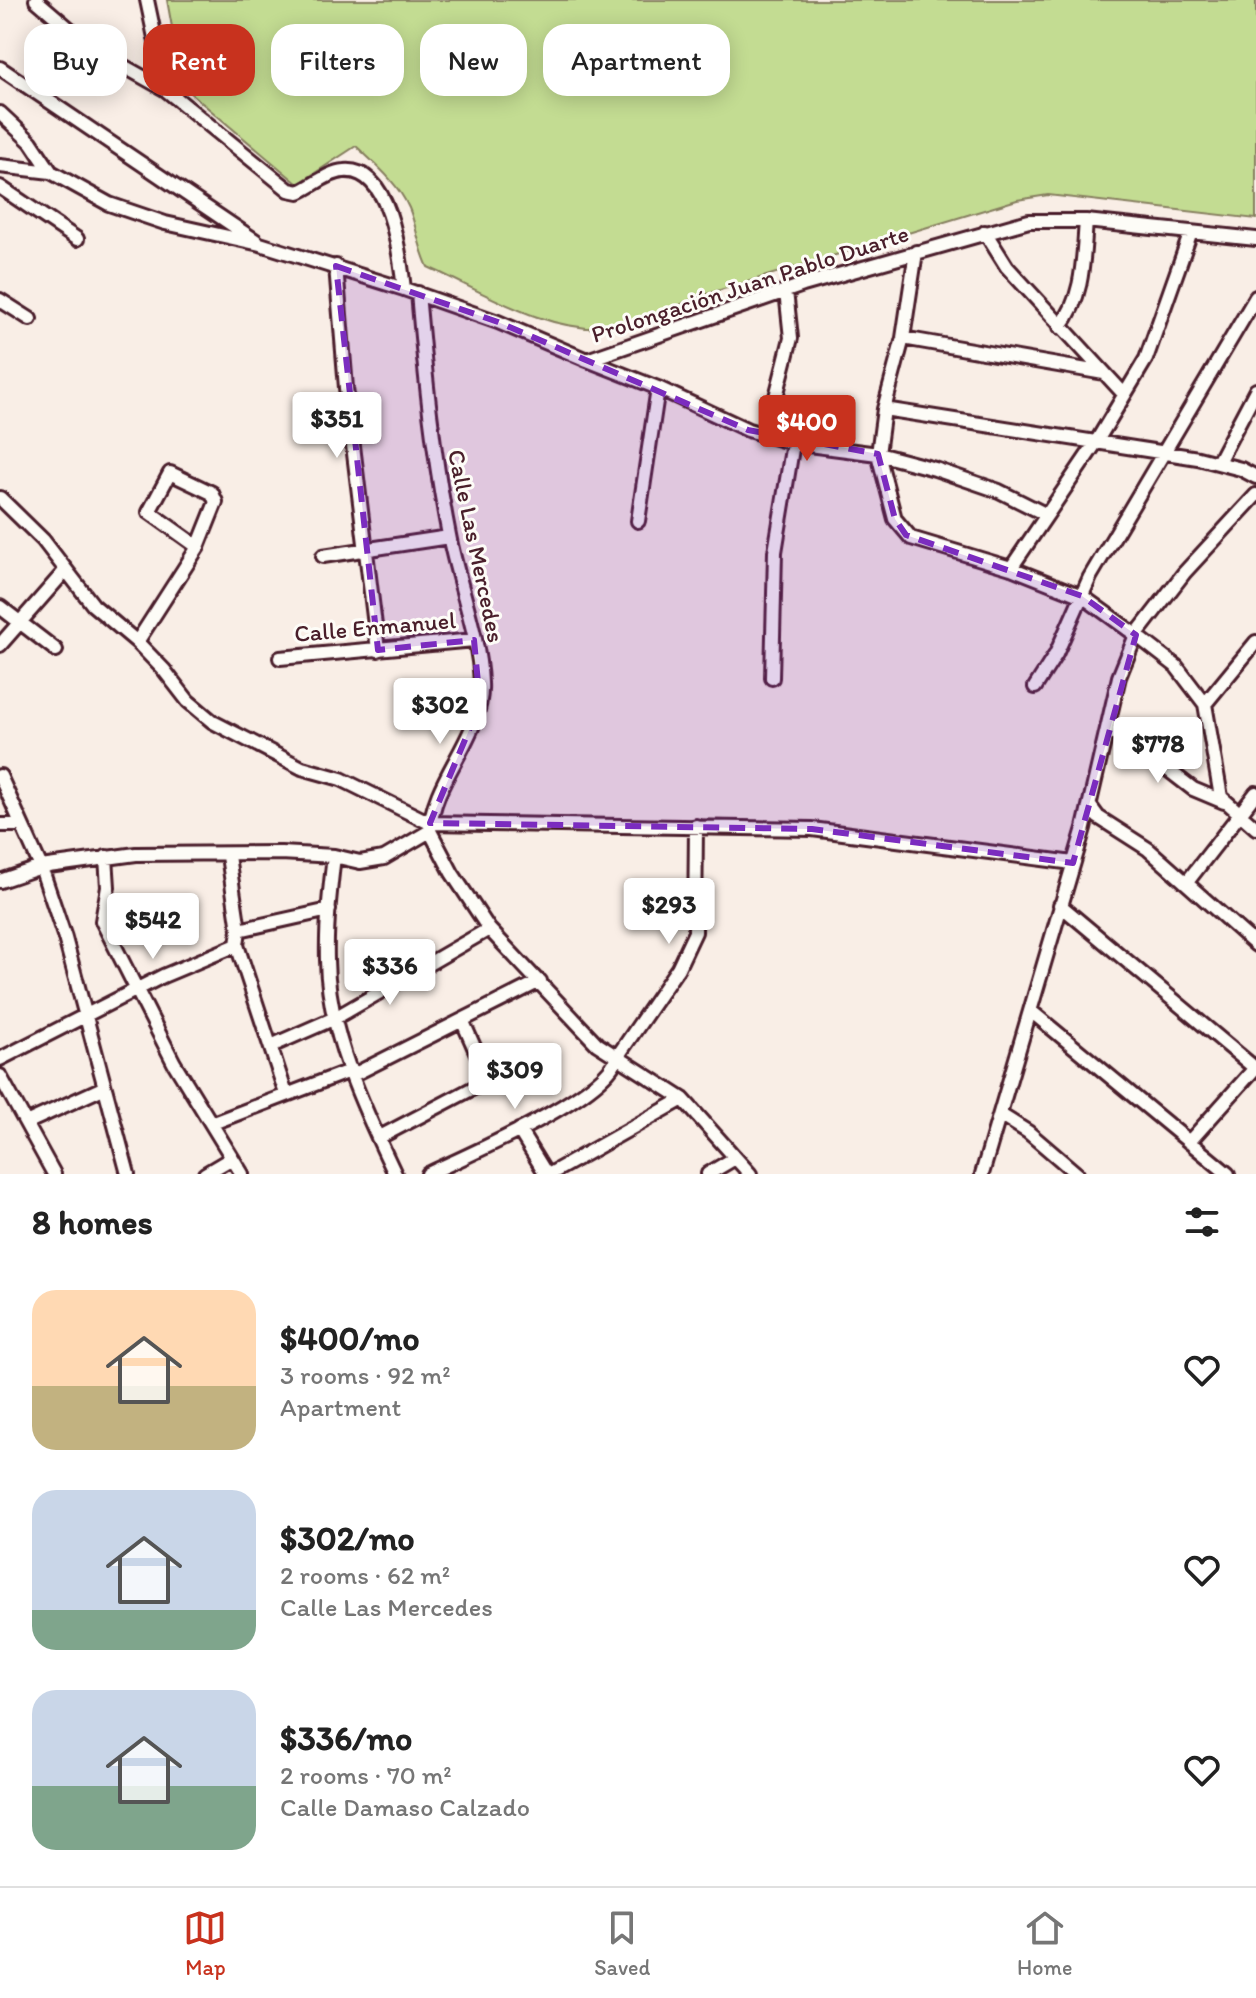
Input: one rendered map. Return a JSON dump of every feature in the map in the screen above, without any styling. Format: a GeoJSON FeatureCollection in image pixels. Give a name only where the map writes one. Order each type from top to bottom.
{"type":"FeatureCollection","features":[{"type":"Feature","properties":{"kind":"street"},"geometry":{"type":"LineString","coordinates":[[36,0],[93,49],[143,77]]}},
{"type":"Feature","properties":{"kind":"street"},"geometry":{"type":"LineString","coordinates":[[147,0],[152,24]]}},
{"type":"Feature","properties":{"kind":"street"},"geometry":{"type":"LineString","coordinates":[[0,68],[260,244]]}},
{"type":"Feature","properties":{"kind":"street"},"geometry":{"type":"LineString","coordinates":[[173,96],[289,190],[299,192],[333,173],[345,170],[358,172],[370,180],[392,218],[404,289]]}},
{"type":"Feature","properties":{"kind":"street"},"geometry":{"type":"LineString","coordinates":[[0,113],[31,142],[51,172]]}},
{"type":"Feature","properties":{"kind":"street","name":"Prolongación Juan Pablo Duarte"},"geometry":{"type":"LineString","coordinates":[[0,166],[51,172],[109,204],[165,223],[260,244],[418,293],[498,322],[587,360],[786,291],[985,232],[1047,219],[1256,239]]}},
{"type":"Feature","properties":{"kind":"street"},"geometry":{"type":"LineString","coordinates":[[0,187],[77,239]]}},
{"type":"Feature","properties":{"kind":"street"},"geometry":{"type":"LineString","coordinates":[[1060,327],[1074,304],[1081,276],[1086,221]]}},
{"type":"Feature","properties":{"kind":"street"},"geometry":{"type":"LineString","coordinates":[[985,232],[1007,267],[1123,393]]}},
{"type":"Feature","properties":{"kind":"street"},"geometry":{"type":"LineString","coordinates":[[1011,568],[1095,444],[1152,345],[1191,232]]}},
{"type":"Feature","properties":{"kind":"street"},"geometry":{"type":"LineString","coordinates":[[916,252],[903,338],[884,409],[878,454],[895,519],[906,535],[1011,568],[1082,596],[1176,666],[1205,704],[1216,781],[1224,802]]}},
{"type":"Feature","properties":{"kind":"street"},"geometry":{"type":"LineString","coordinates":[[336,266],[346,388],[378,650]]}},
{"type":"Feature","properties":{"kind":"street"},"geometry":{"type":"LineString","coordinates":[[766,436],[791,338],[786,291]]}},
{"type":"Feature","properties":{"kind":"street","name":"Calle Las Mercedes"},"geometry":{"type":"LineString","coordinates":[[418,293],[430,425],[449,537],[481,683],[480,704],[454,758],[430,827]]}},
{"type":"Feature","properties":{"kind":"street"},"geometry":{"type":"LineString","coordinates":[[1035,687],[1056,654],[1082,596],[1163,453],[1256,297]]}},
{"type":"Feature","properties":{"kind":"street"},"geometry":{"type":"LineString","coordinates":[[0,300],[30,319]]}},
{"type":"Feature","properties":{"kind":"street"},"geometry":{"type":"LineString","coordinates":[[903,338],[1104,373]]}},
{"type":"Feature","properties":{"kind":"street"},"geometry":{"type":"LineString","coordinates":[[587,360],[766,436],[793,443],[878,454],[999,491],[1047,515]]}},
{"type":"Feature","properties":{"kind":"street"},"geometry":{"type":"LineString","coordinates":[[638,521],[658,388]]}},
{"type":"Feature","properties":{"kind":"street"},"geometry":{"type":"LineString","coordinates":[[1218,462],[1256,390]]}},
{"type":"Feature","properties":{"kind":"street"},"geometry":{"type":"LineString","coordinates":[[884,409],[1218,462],[1256,477]]}},
{"type":"Feature","properties":{"kind":"street"},"geometry":{"type":"LineString","coordinates":[[772,678],[775,552],[793,443]]}},
{"type":"Feature","properties":{"kind":"street"},"geometry":{"type":"LineString","coordinates":[[137,642],[198,547],[216,502],[212,493],[170,473],[149,512],[198,547]]}},
{"type":"Feature","properties":{"kind":"street"},"geometry":{"type":"LineString","coordinates":[[982,1174],[1032,1012],[1060,905],[1084,828],[1094,812],[1119,677],[1136,635],[1184,573],[1256,495]]}},
{"type":"Feature","properties":{"kind":"street"},"geometry":{"type":"LineString","coordinates":[[2,499],[43,540],[93,605],[137,642],[188,701],[213,722],[302,768],[341,779],[430,827],[812,829],[1073,863]]}},
{"type":"Feature","properties":{"kind":"street"},"geometry":{"type":"LineString","coordinates":[[323,556],[449,537]]}},
{"type":"Feature","properties":{"kind":"street"},"geometry":{"type":"LineString","coordinates":[[0,645],[65,571]]}},
{"type":"Feature","properties":{"kind":"street"},"geometry":{"type":"LineString","coordinates":[[0,607],[56,650]]}},
{"type":"Feature","properties":{"kind":"street","name":"Calle Enmanuel"},"geometry":{"type":"LineString","coordinates":[[280,658],[474,640]]}},
{"type":"Feature","properties":{"kind":"street"},"geometry":{"type":"LineString","coordinates":[[1205,704],[1256,642]]}},
{"type":"Feature","properties":{"kind":"street"},"geometry":{"type":"LineString","coordinates":[[1107,731],[1123,735],[1193,789],[1224,802],[1256,828]]}},
{"type":"Feature","properties":{"kind":"street"},"geometry":{"type":"LineString","coordinates":[[0,776],[41,867],[88,1016],[103,1088],[128,1174]]}},
{"type":"Feature","properties":{"kind":"street"},"geometry":{"type":"LineString","coordinates":[[1187,882],[1256,793]]}},
{"type":"Feature","properties":{"kind":"street"},"geometry":{"type":"LineString","coordinates":[[1094,812],[1129,834],[1256,945]]}},
{"type":"Feature","properties":{"kind":"street"},"geometry":{"type":"LineString","coordinates":[[0,825],[22,825]]}},
{"type":"Feature","properties":{"kind":"street"},"geometry":{"type":"LineString","coordinates":[[428,1174],[519,1130],[593,1087],[613,1070],[617,1057],[678,968],[695,932],[696,826]]}},
{"type":"Feature","properties":{"kind":"street"},"geometry":{"type":"LineString","coordinates":[[0,881],[41,867],[106,857],[334,856],[360,862],[384,858],[408,847],[430,827]]}},
{"type":"Feature","properties":{"kind":"street"},"geometry":{"type":"LineString","coordinates":[[430,827],[452,873],[489,929],[597,1044],[683,1099],[750,1174]]}},
{"type":"Feature","properties":{"kind":"street"},"geometry":{"type":"LineString","coordinates":[[228,856],[239,930],[237,945],[286,1094]]}},
{"type":"Feature","properties":{"kind":"street"},"geometry":{"type":"LineString","coordinates":[[334,856],[327,963],[335,1018],[353,1073],[395,1174]]}},
{"type":"Feature","properties":{"kind":"street"},"geometry":{"type":"LineString","coordinates":[[106,857],[108,887],[102,921],[174,1063],[242,1174]]}},
{"type":"Feature","properties":{"kind":"street"},"geometry":{"type":"LineString","coordinates":[[1060,905],[1256,1068],[1189,1142]]}},
{"type":"Feature","properties":{"kind":"street"},"geometry":{"type":"LineString","coordinates":[[239,930],[329,910]]}},
{"type":"Feature","properties":{"kind":"street"},"geometry":{"type":"LineString","coordinates":[[271,1046],[335,1018],[489,929]]}},
{"type":"Feature","properties":{"kind":"street"},"geometry":{"type":"LineString","coordinates":[[0,1059],[135,991],[237,945]]}},
{"type":"Feature","properties":{"kind":"street"},"geometry":{"type":"LineString","coordinates":[[213,1123],[286,1094],[353,1073],[463,1022],[540,981]]}},
{"type":"Feature","properties":{"kind":"street"},"geometry":{"type":"LineString","coordinates":[[1032,1012],[1228,1174]]}},
{"type":"Feature","properties":{"kind":"street"},"geometry":{"type":"LineString","coordinates":[[378,1138],[483,1083],[486,1074],[463,1022]]}},
{"type":"Feature","properties":{"kind":"street"},"geometry":{"type":"LineString","coordinates":[[0,1076],[54,1174]]}},
{"type":"Feature","properties":{"kind":"street"},"geometry":{"type":"LineString","coordinates":[[26,1123],[103,1088]]}},
{"type":"Feature","properties":{"kind":"street"},"geometry":{"type":"LineString","coordinates":[[519,1130],[548,1174],[683,1099]]}},
{"type":"Feature","properties":{"kind":"street"},"geometry":{"type":"LineString","coordinates":[[1001,1115],[1028,1132],[1077,1174]]}},
{"type":"Feature","properties":{"kind":"street"},"geometry":{"type":"LineString","coordinates":[[205,1174],[232,1158]]}},
{"type":"Feature","properties":{"kind":"street"},"geometry":{"type":"LineString","coordinates":[[708,1174],[735,1158]]}},
{"type":"Feature","properties":{"kind":"highlighted area"},"geometry":{"type":"Polygon","coordinates":[[[336,266],[498,322],[748,430],[878,454],[895,519],[906,535],[1082,596],[1136,635],[1073,863],[812,829],[430,823],[480,704],[474,640],[378,650],[336,266]]]}},
{"type":"Feature","properties":{"kind":"green space"},"geometry":{"type":"Polygon","coordinates":[[[167,0],[1256,0],[1256,219],[1048,195],[1017,200],[697,297],[632,324],[585,328],[562,324],[516,309],[428,267],[412,215],[399,190],[356,146],[298,184],[194,96],[255,96],[255,24],[171,24],[167,0]]]}}]}
